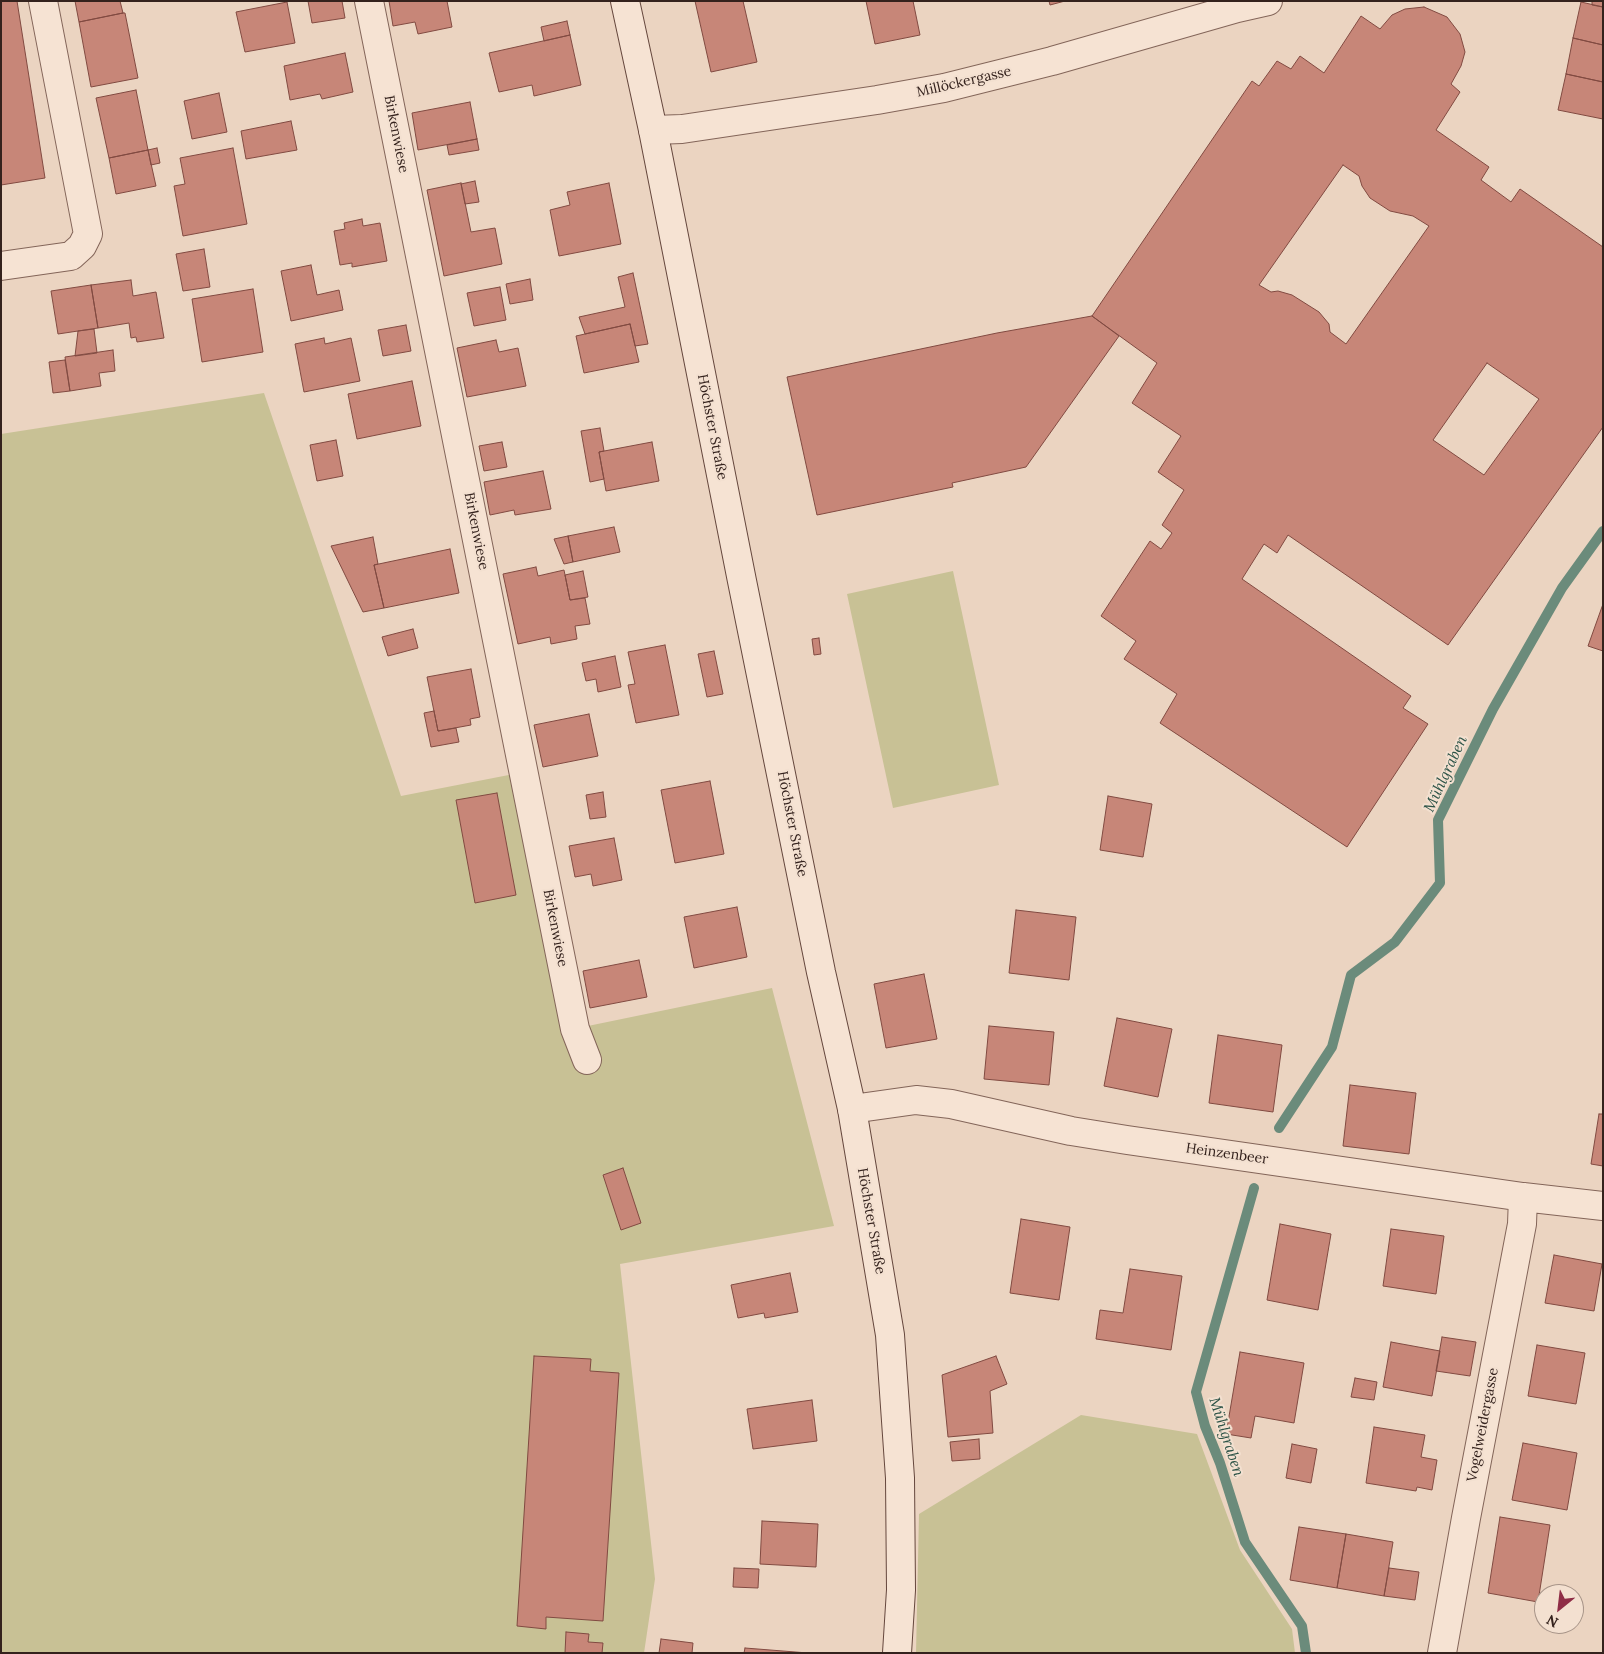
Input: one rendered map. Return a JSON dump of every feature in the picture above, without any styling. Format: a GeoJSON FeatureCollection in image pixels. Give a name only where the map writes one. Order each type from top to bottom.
{"type":"FeatureCollection","features":[{"type":"Feature","properties":{"kind":"street"},"geometry":{"type":"LineString","coordinates":[[1,266],[71,256],[82,246],[88,234],[43,1]]}},
{"type":"Feature","properties":{"kind":"street","name":"Birkenwiese"},"geometry":{"type":"LineString","coordinates":[[369,1],[575,1029],[587,1060]]}},
{"type":"Feature","properties":{"kind":"street","name":"Höchster Straße"},"geometry":{"type":"LineString","coordinates":[[625,1],[653,130],[821,972],[852,1109],[890,1335],[900,1478],[901,1590],[897,1653]]}},
{"type":"Feature","properties":{"kind":"street","name":"Millöckergasse"},"geometry":{"type":"LineString","coordinates":[[653,130],[682,129],[944,88],[1061,59],[1168,29],[1237,5],[1268,1]]}},
{"type":"Feature","properties":{"kind":"street","name":"Heinzenbeer"},"geometry":{"type":"LineString","coordinates":[[852,1109],[916,1100],[951,1104],[1071,1131],[1523,1197],[1603,1206]]}},
{"type":"Feature","properties":{"kind":"street","name":"Vogelweidergasse"},"geometry":{"type":"LineString","coordinates":[[1442,1653],[1522,1224],[1523,1197]]}},
{"type":"Feature","properties":{"kind":"shaded area"},"geometry":{"type":"Polygon","coordinates":[[[264,393],[401,796],[519,773],[583,1027],[772,988],[834,1226],[620,1264],[655,1579],[644,1653],[1,1653],[1,434],[264,393]]]}},
{"type":"Feature","properties":{"kind":"shaded area"},"geometry":{"type":"Polygon","coordinates":[[[953,571],[999,785],[893,808],[847,594],[953,571]]]}},
{"type":"Feature","properties":{"kind":"shaded area"},"geometry":{"type":"Polygon","coordinates":[[[1081,1415],[1197,1434],[1240,1550],[1292,1629],[1295,1653],[916,1653],[919,1514],[1081,1415]]]}},
{"type":"Feature","properties":{"kind":"building"},"geometry":{"type":"Polygon","coordinates":[[[1,1],[17,1],[45,178],[1,185],[1,1]]]}},
{"type":"Feature","properties":{"kind":"building"},"geometry":{"type":"Polygon","coordinates":[[[75,1],[120,1],[123,13],[79,22],[75,1]]]}},
{"type":"Feature","properties":{"kind":"building"},"geometry":{"type":"Polygon","coordinates":[[[308,1],[342,1],[345,18],[312,23],[308,1]]]}},
{"type":"Feature","properties":{"kind":"building"},"geometry":{"type":"Polygon","coordinates":[[[389,1],[447,1],[452,27],[418,34],[415,22],[393,26],[389,1]]]}},
{"type":"Feature","properties":{"kind":"building"},"geometry":{"type":"Polygon","coordinates":[[[695,1],[743,1],[757,62],[711,72],[695,1]]]}},
{"type":"Feature","properties":{"kind":"building"},"geometry":{"type":"Polygon","coordinates":[[[866,1],[913,1],[920,35],[875,44],[866,1]]]}},
{"type":"Feature","properties":{"kind":"building"},"geometry":{"type":"Polygon","coordinates":[[[1049,1],[1065,1],[1050,5],[1049,1]]]}},
{"type":"Feature","properties":{"kind":"building"},"geometry":{"type":"Polygon","coordinates":[[[1592,1],[1603,1],[1603,7],[1592,5],[1592,1]]]}},
{"type":"Feature","properties":{"kind":"building"},"geometry":{"type":"Polygon","coordinates":[[[287,2],[295,43],[245,52],[236,12],[287,2]]]}},
{"type":"Feature","properties":{"kind":"building"},"geometry":{"type":"Polygon","coordinates":[[[1581,2],[1603,7],[1603,45],[1573,38],[1581,2]]]}},
{"type":"Feature","properties":{"kind":"building"},"geometry":{"type":"Polygon","coordinates":[[[1424,7],[1447,17],[1460,34],[1465,52],[1461,66],[1451,84],[1460,92],[1436,130],[1489,167],[1481,180],[1511,202],[1520,189],[1603,247],[1603,427],[1448,645],[1288,535],[1277,553],[1264,544],[1242,579],[1411,696],[1403,708],[1428,724],[1347,847],[1160,723],[1177,694],[1124,659],[1136,641],[1101,616],[1150,541],[1161,549],[1172,533],[1162,525],[1184,490],[1158,472],[1181,436],[1132,403],[1157,363],[1092,316],[1252,81],[1259,86],[1277,61],[1291,69],[1300,56],[1324,73],[1361,16],[1380,29],[1392,15],[1405,9],[1424,7]],[[1343,165],[1259,285],[1271,292],[1278,291],[1292,295],[1319,312],[1329,324],[1330,332],[1346,344],[1429,226],[1413,216],[1390,211],[1370,198],[1362,186],[1359,176],[1343,165]],[[1487,363],[1433,440],[1484,475],[1539,399],[1487,363]]]}},
{"type":"Feature","properties":{"kind":"building"},"geometry":{"type":"Polygon","coordinates":[[[125,13],[138,78],[91,87],[79,22],[125,13]]]}},
{"type":"Feature","properties":{"kind":"building"},"geometry":{"type":"Polygon","coordinates":[[[567,21],[570,35],[544,41],[541,27],[567,21]]]}},
{"type":"Feature","properties":{"kind":"building"},"geometry":{"type":"Polygon","coordinates":[[[570,35],[581,85],[534,96],[532,85],[499,92],[489,53],[570,35]]]}},
{"type":"Feature","properties":{"kind":"building"},"geometry":{"type":"Polygon","coordinates":[[[1573,38],[1603,45],[1603,82],[1566,74],[1573,38]]]}},
{"type":"Feature","properties":{"kind":"building"},"geometry":{"type":"Polygon","coordinates":[[[345,53],[353,92],[322,99],[320,94],[290,100],[284,66],[345,53]]]}},
{"type":"Feature","properties":{"kind":"building"},"geometry":{"type":"Polygon","coordinates":[[[1566,74],[1603,82],[1603,119],[1558,110],[1566,74]]]}},
{"type":"Feature","properties":{"kind":"building"},"geometry":{"type":"Polygon","coordinates":[[[136,90],[148,150],[109,158],[96,98],[136,90]]]}},
{"type":"Feature","properties":{"kind":"building"},"geometry":{"type":"Polygon","coordinates":[[[219,93],[227,132],[192,139],[184,101],[219,93]]]}},
{"type":"Feature","properties":{"kind":"building"},"geometry":{"type":"Polygon","coordinates":[[[470,102],[477,139],[418,150],[412,113],[470,102]]]}},
{"type":"Feature","properties":{"kind":"building"},"geometry":{"type":"Polygon","coordinates":[[[291,121],[297,150],[246,159],[241,131],[291,121]]]}},
{"type":"Feature","properties":{"kind":"building"},"geometry":{"type":"Polygon","coordinates":[[[477,139],[479,150],[449,155],[447,145],[477,139]]]}},
{"type":"Feature","properties":{"kind":"building"},"geometry":{"type":"Polygon","coordinates":[[[157,148],[160,163],[151,165],[148,150],[157,148]]]}},
{"type":"Feature","properties":{"kind":"building"},"geometry":{"type":"Polygon","coordinates":[[[233,148],[247,224],[183,236],[174,186],[185,184],[180,158],[233,148]]]}},
{"type":"Feature","properties":{"kind":"building"},"geometry":{"type":"Polygon","coordinates":[[[148,150],[156,186],[116,194],[109,158],[148,150]]]}},
{"type":"Feature","properties":{"kind":"building"},"geometry":{"type":"Polygon","coordinates":[[[475,181],[479,202],[465,204],[461,184],[475,181]]]}},
{"type":"Feature","properties":{"kind":"building"},"geometry":{"type":"Polygon","coordinates":[[[461,183],[471,232],[495,228],[502,264],[444,276],[427,190],[461,183]]]}},
{"type":"Feature","properties":{"kind":"building"},"geometry":{"type":"Polygon","coordinates":[[[609,183],[621,244],[559,256],[550,210],[570,205],[567,192],[609,183]]]}},
{"type":"Feature","properties":{"kind":"building"},"geometry":{"type":"Polygon","coordinates":[[[362,219],[363,226],[380,223],[387,261],[352,267],[352,263],[340,265],[334,231],[345,229],[344,223],[362,219]]]}},
{"type":"Feature","properties":{"kind":"building"},"geometry":{"type":"Polygon","coordinates":[[[204,249],[210,287],[183,291],[176,254],[204,249]]]}},
{"type":"Feature","properties":{"kind":"building"},"geometry":{"type":"Polygon","coordinates":[[[311,265],[317,295],[339,290],[343,310],[291,321],[281,271],[311,265]]]}},
{"type":"Feature","properties":{"kind":"building"},"geometry":{"type":"Polygon","coordinates":[[[633,273],[648,344],[635,346],[630,324],[585,334],[579,317],[625,307],[618,277],[633,273]]]}},
{"type":"Feature","properties":{"kind":"building"},"geometry":{"type":"Polygon","coordinates":[[[530,279],[533,300],[510,304],[506,284],[530,279]]]}},
{"type":"Feature","properties":{"kind":"building"},"geometry":{"type":"Polygon","coordinates":[[[131,280],[133,296],[156,292],[164,338],[137,342],[136,337],[131,338],[129,323],[98,328],[91,285],[131,280]]]}},
{"type":"Feature","properties":{"kind":"building"},"geometry":{"type":"Polygon","coordinates":[[[91,285],[98,328],[58,334],[51,291],[91,285]]]}},
{"type":"Feature","properties":{"kind":"building"},"geometry":{"type":"Polygon","coordinates":[[[500,287],[506,320],[474,326],[467,293],[500,287]]]}},
{"type":"Feature","properties":{"kind":"building"},"geometry":{"type":"Polygon","coordinates":[[[253,289],[263,352],[202,362],[192,299],[253,289]]]}},
{"type":"Feature","properties":{"kind":"building"},"geometry":{"type":"Polygon","coordinates":[[[1092,316],[1119,336],[1026,467],[952,483],[953,487],[817,515],[787,377],[997,333],[1092,316]]]}},
{"type":"Feature","properties":{"kind":"building"},"geometry":{"type":"Polygon","coordinates":[[[630,324],[639,362],[584,373],[576,336],[630,324]]]}},
{"type":"Feature","properties":{"kind":"building"},"geometry":{"type":"Polygon","coordinates":[[[406,325],[411,351],[383,356],[378,330],[406,325]]]}},
{"type":"Feature","properties":{"kind":"building"},"geometry":{"type":"Polygon","coordinates":[[[94,329],[97,353],[75,356],[78,331],[94,329]]]}},
{"type":"Feature","properties":{"kind":"building"},"geometry":{"type":"Polygon","coordinates":[[[324,338],[325,344],[351,338],[360,381],[304,392],[295,344],[324,338]]]}},
{"type":"Feature","properties":{"kind":"building"},"geometry":{"type":"Polygon","coordinates":[[[496,340],[499,352],[518,348],[526,386],[467,397],[457,348],[496,340]]]}},
{"type":"Feature","properties":{"kind":"building"},"geometry":{"type":"Polygon","coordinates":[[[113,350],[115,371],[99,373],[101,386],[70,391],[65,357],[113,350]]]}},
{"type":"Feature","properties":{"kind":"building"},"geometry":{"type":"Polygon","coordinates":[[[65,360],[70,391],[53,393],[49,362],[65,360]]]}},
{"type":"Feature","properties":{"kind":"building"},"geometry":{"type":"Polygon","coordinates":[[[412,381],[421,426],[357,439],[348,394],[412,381]]]}},
{"type":"Feature","properties":{"kind":"building"},"geometry":{"type":"Polygon","coordinates":[[[600,428],[604,451],[599,452],[604,479],[590,482],[581,431],[600,428]]]}},
{"type":"Feature","properties":{"kind":"building"},"geometry":{"type":"Polygon","coordinates":[[[336,440],[343,476],[317,481],[310,445],[336,440]]]}},
{"type":"Feature","properties":{"kind":"building"},"geometry":{"type":"Polygon","coordinates":[[[502,442],[507,467],[484,471],[479,446],[502,442]]]}},
{"type":"Feature","properties":{"kind":"building"},"geometry":{"type":"Polygon","coordinates":[[[652,442],[659,481],[606,491],[599,452],[652,442]]]}},
{"type":"Feature","properties":{"kind":"building"},"geometry":{"type":"Polygon","coordinates":[[[543,471],[551,509],[515,515],[514,510],[490,515],[484,482],[543,471]]]}},
{"type":"Feature","properties":{"kind":"building"},"geometry":{"type":"Polygon","coordinates":[[[614,527],[620,552],[573,562],[568,536],[614,527]]]}},
{"type":"Feature","properties":{"kind":"building"},"geometry":{"type":"Polygon","coordinates":[[[568,536],[573,562],[564,564],[554,539],[568,536]]]}},
{"type":"Feature","properties":{"kind":"building"},"geometry":{"type":"Polygon","coordinates":[[[373,537],[378,564],[374,565],[384,608],[363,612],[331,546],[373,537]]]}},
{"type":"Feature","properties":{"kind":"building"},"geometry":{"type":"Polygon","coordinates":[[[450,549],[459,593],[384,608],[374,565],[450,549]]]}},
{"type":"Feature","properties":{"kind":"building"},"geometry":{"type":"Polygon","coordinates":[[[536,567],[538,576],[564,570],[570,600],[585,598],[590,624],[575,626],[577,639],[551,644],[550,637],[518,644],[503,574],[536,567]]]}},
{"type":"Feature","properties":{"kind":"building"},"geometry":{"type":"Polygon","coordinates":[[[583,571],[588,597],[570,600],[565,575],[583,571]]]}},
{"type":"Feature","properties":{"kind":"building"},"geometry":{"type":"Polygon","coordinates":[[[1603,604],[1603,651],[1588,646],[1603,604]]]}},
{"type":"Feature","properties":{"kind":"building"},"geometry":{"type":"Polygon","coordinates":[[[413,629],[418,648],[388,656],[382,637],[413,629]]]}},
{"type":"Feature","properties":{"kind":"building"},"geometry":{"type":"Polygon","coordinates":[[[819,638],[821,654],[814,655],[812,639],[819,638]]]}},
{"type":"Feature","properties":{"kind":"building"},"geometry":{"type":"Polygon","coordinates":[[[665,645],[679,715],[636,723],[628,685],[635,684],[628,652],[665,645]]]}},
{"type":"Feature","properties":{"kind":"building"},"geometry":{"type":"Polygon","coordinates":[[[714,651],[723,694],[707,697],[698,654],[714,651]]]}},
{"type":"Feature","properties":{"kind":"building"},"geometry":{"type":"Polygon","coordinates":[[[615,656],[621,687],[598,692],[596,679],[586,681],[582,663],[615,656]]]}},
{"type":"Feature","properties":{"kind":"building"},"geometry":{"type":"Polygon","coordinates":[[[471,669],[480,717],[470,719],[471,725],[438,731],[427,677],[471,669]]]}},
{"type":"Feature","properties":{"kind":"building"},"geometry":{"type":"Polygon","coordinates":[[[434,711],[438,731],[456,728],[459,742],[431,747],[424,713],[434,711]]]}},
{"type":"Feature","properties":{"kind":"building"},"geometry":{"type":"Polygon","coordinates":[[[589,714],[598,756],[543,767],[534,725],[589,714]]]}},
{"type":"Feature","properties":{"kind":"building"},"geometry":{"type":"Polygon","coordinates":[[[710,781],[724,854],[675,863],[661,790],[710,781]]]}},
{"type":"Feature","properties":{"kind":"building"},"geometry":{"type":"Polygon","coordinates":[[[603,792],[606,817],[590,819],[586,795],[603,792]]]}},
{"type":"Feature","properties":{"kind":"building"},"geometry":{"type":"Polygon","coordinates":[[[497,793],[516,895],[475,903],[456,800],[497,793]]]}},
{"type":"Feature","properties":{"kind":"building"},"geometry":{"type":"Polygon","coordinates":[[[1108,796],[1152,804],[1143,857],[1100,850],[1108,796]]]}},
{"type":"Feature","properties":{"kind":"building"},"geometry":{"type":"Polygon","coordinates":[[[614,838],[622,880],[593,886],[591,874],[575,877],[569,846],[614,838]]]}},
{"type":"Feature","properties":{"kind":"building"},"geometry":{"type":"Polygon","coordinates":[[[737,907],[747,957],[694,968],[684,917],[737,907]]]}},
{"type":"Feature","properties":{"kind":"building"},"geometry":{"type":"Polygon","coordinates":[[[1016,910],[1076,917],[1069,980],[1009,973],[1016,910]]]}},
{"type":"Feature","properties":{"kind":"building"},"geometry":{"type":"Polygon","coordinates":[[[639,960],[647,997],[590,1008],[583,971],[639,960]]]}},
{"type":"Feature","properties":{"kind":"building"},"geometry":{"type":"Polygon","coordinates":[[[924,974],[937,1039],[886,1048],[874,984],[924,974]]]}},
{"type":"Feature","properties":{"kind":"building"},"geometry":{"type":"Polygon","coordinates":[[[1117,1018],[1172,1029],[1158,1097],[1104,1086],[1117,1018]]]}},
{"type":"Feature","properties":{"kind":"building"},"geometry":{"type":"Polygon","coordinates":[[[989,1026],[1054,1032],[1049,1085],[984,1079],[989,1026]]]}},
{"type":"Feature","properties":{"kind":"building"},"geometry":{"type":"Polygon","coordinates":[[[1218,1035],[1282,1045],[1273,1112],[1209,1103],[1218,1035]]]}},
{"type":"Feature","properties":{"kind":"building"},"geometry":{"type":"Polygon","coordinates":[[[1350,1085],[1416,1093],[1409,1154],[1343,1146],[1350,1085]]]}},
{"type":"Feature","properties":{"kind":"building"},"geometry":{"type":"Polygon","coordinates":[[[1599,1114],[1603,1114],[1603,1166],[1591,1164],[1599,1114]]]}},
{"type":"Feature","properties":{"kind":"building"},"geometry":{"type":"Polygon","coordinates":[[[623,1168],[641,1223],[621,1230],[603,1175],[623,1168]]]}},
{"type":"Feature","properties":{"kind":"building"},"geometry":{"type":"Polygon","coordinates":[[[1021,1219],[1070,1227],[1059,1300],[1010,1293],[1021,1219]]]}},
{"type":"Feature","properties":{"kind":"building"},"geometry":{"type":"Polygon","coordinates":[[[1280,1224],[1331,1234],[1318,1310],[1267,1300],[1280,1224]]]}},
{"type":"Feature","properties":{"kind":"building"},"geometry":{"type":"Polygon","coordinates":[[[1391,1229],[1444,1236],[1436,1294],[1383,1286],[1391,1229]]]}},
{"type":"Feature","properties":{"kind":"building"},"geometry":{"type":"Polygon","coordinates":[[[1554,1255],[1602,1264],[1594,1311],[1545,1303],[1554,1255]]]}},
{"type":"Feature","properties":{"kind":"building"},"geometry":{"type":"Polygon","coordinates":[[[1130,1269],[1182,1276],[1171,1350],[1096,1339],[1100,1310],[1123,1313],[1130,1269]]]}},
{"type":"Feature","properties":{"kind":"building"},"geometry":{"type":"Polygon","coordinates":[[[790,1273],[798,1312],[765,1318],[764,1313],[738,1318],[731,1285],[790,1273]]]}},
{"type":"Feature","properties":{"kind":"building"},"geometry":{"type":"Polygon","coordinates":[[[1442,1337],[1476,1342],[1470,1376],[1436,1371],[1442,1337]]]}},
{"type":"Feature","properties":{"kind":"building"},"geometry":{"type":"Polygon","coordinates":[[[1391,1342],[1440,1351],[1432,1396],[1383,1387],[1391,1342]]]}},
{"type":"Feature","properties":{"kind":"building"},"geometry":{"type":"Polygon","coordinates":[[[1537,1345],[1585,1353],[1576,1404],[1528,1396],[1537,1345]]]}},
{"type":"Feature","properties":{"kind":"building"},"geometry":{"type":"Polygon","coordinates":[[[1240,1352],[1304,1363],[1294,1423],[1255,1416],[1251,1438],[1226,1434],[1240,1352]]]}},
{"type":"Feature","properties":{"kind":"building"},"geometry":{"type":"Polygon","coordinates":[[[534,1356],[591,1359],[590,1371],[619,1373],[603,1621],[546,1617],[546,1629],[517,1626],[534,1356]]]}},
{"type":"Feature","properties":{"kind":"building"},"geometry":{"type":"Polygon","coordinates":[[[996,1356],[1007,1384],[990,1391],[993,1433],[948,1437],[942,1375],[996,1356]]]}},
{"type":"Feature","properties":{"kind":"building"},"geometry":{"type":"Polygon","coordinates":[[[1355,1378],[1377,1382],[1374,1400],[1351,1397],[1355,1378]]]}},
{"type":"Feature","properties":{"kind":"building"},"geometry":{"type":"Polygon","coordinates":[[[812,1400],[817,1441],[753,1449],[747,1409],[812,1400]]]}},
{"type":"Feature","properties":{"kind":"building"},"geometry":{"type":"Polygon","coordinates":[[[1374,1427],[1425,1435],[1421,1457],[1437,1460],[1432,1490],[1417,1487],[1416,1491],[1366,1483],[1374,1427]]]}},
{"type":"Feature","properties":{"kind":"building"},"geometry":{"type":"Polygon","coordinates":[[[979,1439],[980,1459],[952,1461],[950,1442],[979,1439]]]}},
{"type":"Feature","properties":{"kind":"building"},"geometry":{"type":"Polygon","coordinates":[[[1523,1443],[1577,1453],[1567,1510],[1512,1500],[1523,1443]]]}},
{"type":"Feature","properties":{"kind":"building"},"geometry":{"type":"Polygon","coordinates":[[[1292,1444],[1317,1449],[1311,1483],[1286,1478],[1292,1444]]]}},
{"type":"Feature","properties":{"kind":"building"},"geometry":{"type":"Polygon","coordinates":[[[1500,1517],[1550,1525],[1541,1584],[1534,1584],[1534,1601],[1488,1593],[1500,1517]]]}},
{"type":"Feature","properties":{"kind":"building"},"geometry":{"type":"Polygon","coordinates":[[[762,1521],[818,1524],[816,1567],[760,1564],[762,1521]]]}},
{"type":"Feature","properties":{"kind":"building"},"geometry":{"type":"Polygon","coordinates":[[[1299,1527],[1346,1534],[1337,1588],[1290,1580],[1299,1527]]]}},
{"type":"Feature","properties":{"kind":"building"},"geometry":{"type":"Polygon","coordinates":[[[1346,1534],[1393,1542],[1384,1596],[1337,1588],[1346,1534]]]}},
{"type":"Feature","properties":{"kind":"building"},"geometry":{"type":"Polygon","coordinates":[[[734,1568],[759,1569],[758,1588],[733,1587],[734,1568]]]}},
{"type":"Feature","properties":{"kind":"building"},"geometry":{"type":"Polygon","coordinates":[[[1389,1568],[1419,1572],[1415,1600],[1384,1596],[1389,1568]]]}},
{"type":"Feature","properties":{"kind":"building"},"geometry":{"type":"Polygon","coordinates":[[[566,1632],[589,1634],[588,1642],[603,1643],[602,1653],[565,1653],[566,1632]]]}},
{"type":"Feature","properties":{"kind":"building"},"geometry":{"type":"Polygon","coordinates":[[[661,1639],[693,1643],[692,1653],[659,1653],[661,1639]]]}},
{"type":"Feature","properties":{"kind":"building"},"geometry":{"type":"Polygon","coordinates":[[[745,1648],[808,1653],[744,1653],[745,1648]]]}},
{"type":"Feature","properties":{"kind":"waterway","name":"Mühlgraben"},"geometry":{"type":"LineString","coordinates":[[1279,1128],[1332,1047],[1351,975],[1395,942],[1440,883],[1438,820],[1493,709],[1562,588],[1603,531]]}},
{"type":"Feature","properties":{"kind":"waterway","name":"Mühlgraben"},"geometry":{"type":"LineString","coordinates":[[1254,1188],[1196,1392],[1205,1426],[1220,1463],[1245,1542],[1302,1626],[1306,1653]]}}]}
